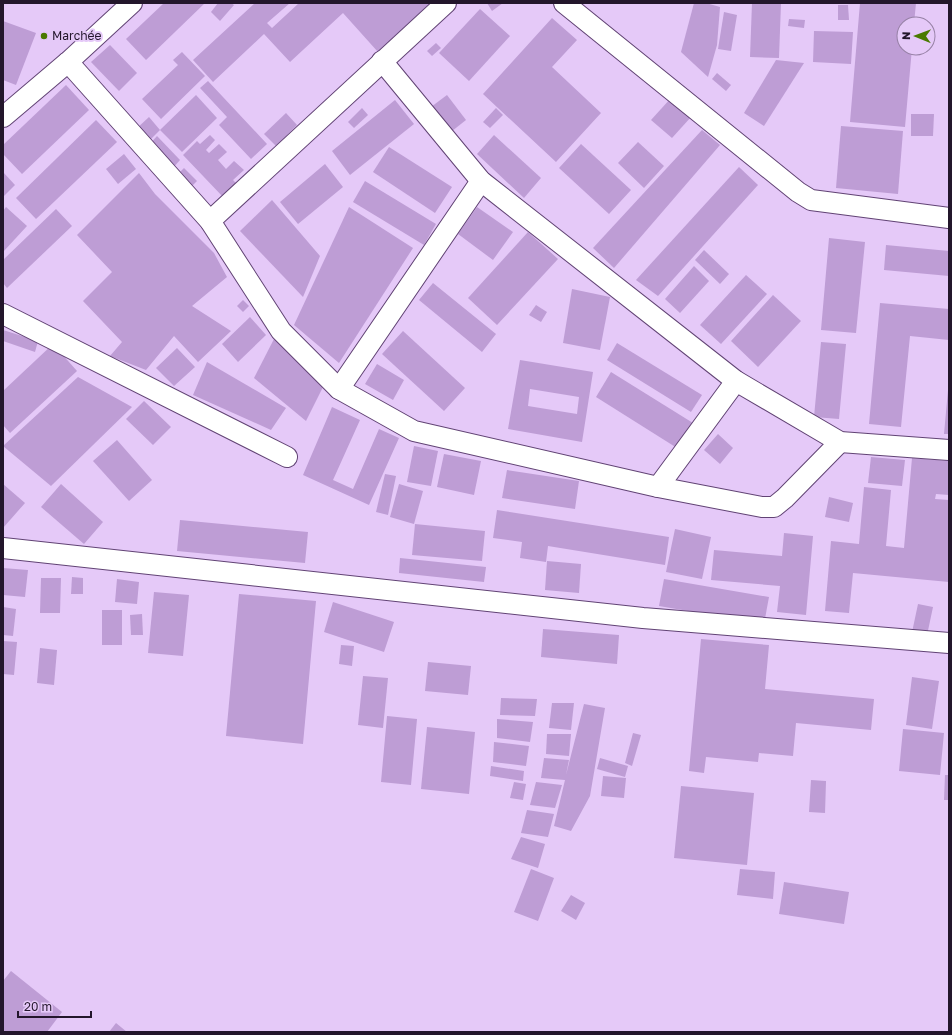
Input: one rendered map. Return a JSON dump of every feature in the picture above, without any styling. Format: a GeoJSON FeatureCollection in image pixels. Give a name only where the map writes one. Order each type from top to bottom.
{"type":"FeatureCollection","features":[{"type":"Feature","properties":{"kind":"street"},"geometry":{"type":"LineString","coordinates":[[210,222],[446,3]]}},
{"type":"Feature","properties":{"kind":"street"},"geometry":{"type":"LineString","coordinates":[[564,3],[792,187],[811,200],[949,218]]}},
{"type":"Feature","properties":{"kind":"street"},"geometry":{"type":"LineString","coordinates":[[3,117],[68,62],[122,5]]}},
{"type":"Feature","properties":{"kind":"street"},"geometry":{"type":"LineString","coordinates":[[382,61],[481,181],[736,381],[840,442],[949,450]]}},
{"type":"Feature","properties":{"kind":"street"},"geometry":{"type":"LineString","coordinates":[[68,62],[210,222],[280,331],[339,388],[414,430],[658,487],[762,507],[774,507],[786,498],[840,442]]}},
{"type":"Feature","properties":{"kind":"street"},"geometry":{"type":"LineString","coordinates":[[339,388],[481,181]]}},
{"type":"Feature","properties":{"kind":"street"},"geometry":{"type":"LineString","coordinates":[[3,314],[287,457]]}},
{"type":"Feature","properties":{"kind":"street"},"geometry":{"type":"LineString","coordinates":[[658,487],[736,381]]}},
{"type":"Feature","properties":{"kind":"street"},"geometry":{"type":"LineString","coordinates":[[3,548],[643,618],[949,643]]}},
{"type":"Feature","properties":{"kind":"building"},"geometry":{"type":"Polygon","coordinates":[[[164,3],[205,3],[146,60],[126,39],[164,3]]]}},
{"type":"Feature","properties":{"kind":"building"},"geometry":{"type":"Polygon","coordinates":[[[218,3],[231,3],[234,5],[220,21],[211,12],[218,3]]]}},
{"type":"Feature","properties":{"kind":"building"},"geometry":{"type":"Polygon","coordinates":[[[255,3],[290,3],[267,23],[272,28],[299,3],[430,3],[378,52],[343,13],[290,62],[264,34],[213,82],[193,60],[255,3]]]}},
{"type":"Feature","properties":{"kind":"building"},"geometry":{"type":"Polygon","coordinates":[[[487,3],[503,3],[492,11],[487,3]]]}},
{"type":"Feature","properties":{"kind":"building"},"geometry":{"type":"Polygon","coordinates":[[[694,3],[706,3],[720,7],[717,45],[708,77],[681,52],[694,3]]]}},
{"type":"Feature","properties":{"kind":"building"},"geometry":{"type":"Polygon","coordinates":[[[752,3],[781,3],[779,58],[750,57],[752,3]]]}},
{"type":"Feature","properties":{"kind":"building"},"geometry":{"type":"Polygon","coordinates":[[[860,3],[916,3],[915,16],[896,16],[896,56],[911,56],[905,127],[850,122],[860,3]]]}},
{"type":"Feature","properties":{"kind":"building"},"geometry":{"type":"Polygon","coordinates":[[[838,5],[848,5],[849,20],[838,20],[838,5]]]}},
{"type":"Feature","properties":{"kind":"building"},"geometry":{"type":"Polygon","coordinates":[[[480,9],[510,36],[469,81],[439,53],[480,9]]]}},
{"type":"Feature","properties":{"kind":"building"},"geometry":{"type":"Polygon","coordinates":[[[724,12],[737,15],[731,51],[718,49],[724,12]]]}},
{"type":"Feature","properties":{"kind":"building"},"geometry":{"type":"Polygon","coordinates":[[[552,18],[577,40],[552,67],[601,113],[556,162],[483,94],[552,18]]]}},
{"type":"Feature","properties":{"kind":"building"},"geometry":{"type":"Polygon","coordinates":[[[789,19],[805,20],[804,28],[788,26],[789,19]]]}},
{"type":"Feature","properties":{"kind":"building"},"geometry":{"type":"Polygon","coordinates":[[[3,21],[36,33],[16,85],[3,80],[3,21]]]}},
{"type":"Feature","properties":{"kind":"building"},"geometry":{"type":"Polygon","coordinates":[[[814,31],[853,32],[851,64],[813,62],[814,31]]]}},
{"type":"Feature","properties":{"kind":"building"},"geometry":{"type":"Polygon","coordinates":[[[436,43],[441,48],[432,56],[427,51],[436,43]]]}},
{"type":"Feature","properties":{"kind":"building"},"geometry":{"type":"Polygon","coordinates":[[[110,45],[137,73],[119,91],[91,62],[110,45]]]}},
{"type":"Feature","properties":{"kind":"building"},"geometry":{"type":"Polygon","coordinates":[[[182,52],[205,76],[161,119],[142,99],[178,65],[173,60],[182,52]]]}},
{"type":"Feature","properties":{"kind":"building"},"geometry":{"type":"Polygon","coordinates":[[[776,60],[804,63],[764,126],[744,113],[776,60]]]}},
{"type":"Feature","properties":{"kind":"building"},"geometry":{"type":"Polygon","coordinates":[[[717,73],[731,85],[726,91],[712,79],[717,73]]]}},
{"type":"Feature","properties":{"kind":"building"},"geometry":{"type":"Polygon","coordinates":[[[208,81],[267,144],[251,159],[219,125],[227,117],[200,88],[208,81]]]}},
{"type":"Feature","properties":{"kind":"building"},"geometry":{"type":"Polygon","coordinates":[[[66,85],[89,110],[22,174],[3,154],[3,145],[66,85]]]}},
{"type":"Feature","properties":{"kind":"building"},"geometry":{"type":"Polygon","coordinates":[[[196,95],[217,118],[182,152],[160,130],[196,95]]]}},
{"type":"Feature","properties":{"kind":"building"},"geometry":{"type":"Polygon","coordinates":[[[447,95],[466,120],[447,135],[427,110],[447,95]]]}},
{"type":"Feature","properties":{"kind":"building"},"geometry":{"type":"Polygon","coordinates":[[[671,98],[691,117],[672,138],[651,120],[671,98]]]}},
{"type":"Feature","properties":{"kind":"building"},"geometry":{"type":"Polygon","coordinates":[[[395,100],[414,124],[350,175],[332,151],[395,100]]]}},
{"type":"Feature","properties":{"kind":"building"},"geometry":{"type":"Polygon","coordinates":[[[362,108],[368,115],[354,128],[348,122],[362,108]]]}},
{"type":"Feature","properties":{"kind":"building"},"geometry":{"type":"Polygon","coordinates":[[[496,108],[503,115],[490,128],[483,122],[496,108]]]}},
{"type":"Feature","properties":{"kind":"building"},"geometry":{"type":"Polygon","coordinates":[[[286,113],[297,125],[276,146],[264,134],[286,113]]]}},
{"type":"Feature","properties":{"kind":"building"},"geometry":{"type":"Polygon","coordinates":[[[911,114],[934,114],[933,136],[911,136],[911,114]]]}},
{"type":"Feature","properties":{"kind":"building"},"geometry":{"type":"Polygon","coordinates":[[[149,117],[160,130],[147,143],[135,130],[149,117]]]}},
{"type":"Feature","properties":{"kind":"building"},"geometry":{"type":"Polygon","coordinates":[[[96,120],[117,142],[36,219],[16,198],[96,120]]]}},
{"type":"Feature","properties":{"kind":"building"},"geometry":{"type":"Polygon","coordinates":[[[841,126],[903,131],[898,194],[836,188],[841,126]]]}},
{"type":"Feature","properties":{"kind":"building"},"geometry":{"type":"Polygon","coordinates":[[[702,130],[720,145],[614,268],[593,248],[702,130]]]}},
{"type":"Feature","properties":{"kind":"building"},"geometry":{"type":"Polygon","coordinates":[[[210,135],[215,140],[206,150],[209,153],[219,144],[227,152],[218,160],[226,169],[234,161],[244,170],[233,180],[238,185],[224,198],[183,155],[197,141],[200,144],[210,135]]]}},
{"type":"Feature","properties":{"kind":"building"},"geometry":{"type":"Polygon","coordinates":[[[494,135],[541,178],[524,198],[477,154],[494,135]]]}},
{"type":"Feature","properties":{"kind":"building"},"geometry":{"type":"Polygon","coordinates":[[[157,136],[180,160],[172,169],[149,145],[157,136]]]}},
{"type":"Feature","properties":{"kind":"building"},"geometry":{"type":"Polygon","coordinates":[[[638,142],[664,166],[644,188],[618,163],[638,142]]]}},
{"type":"Feature","properties":{"kind":"building"},"geometry":{"type":"Polygon","coordinates":[[[581,144],[631,190],[609,214],[559,168],[581,144]]]}},
{"type":"Feature","properties":{"kind":"building"},"geometry":{"type":"Polygon","coordinates":[[[389,147],[452,187],[435,213],[373,172],[389,147]]]}},
{"type":"Feature","properties":{"kind":"building"},"geometry":{"type":"Polygon","coordinates":[[[124,154],[136,169],[118,184],[106,169],[124,154]]]}},
{"type":"Feature","properties":{"kind":"building"},"geometry":{"type":"Polygon","coordinates":[[[325,164],[343,187],[298,224],[280,202],[325,164]]]}},
{"type":"Feature","properties":{"kind":"building"},"geometry":{"type":"Polygon","coordinates":[[[739,167],[758,185],[658,296],[636,280],[739,167]]]}},
{"type":"Feature","properties":{"kind":"building"},"geometry":{"type":"Polygon","coordinates":[[[184,168],[197,181],[188,190],[175,177],[184,168]]]}},
{"type":"Feature","properties":{"kind":"building"},"geometry":{"type":"Polygon","coordinates":[[[3,172],[15,185],[3,197],[3,172]]]}},
{"type":"Feature","properties":{"kind":"building"},"geometry":{"type":"Polygon","coordinates":[[[139,173],[155,194],[214,253],[227,277],[192,306],[231,331],[198,362],[174,336],[146,370],[110,356],[122,342],[83,301],[112,272],[77,235],[139,173]]]}},
{"type":"Feature","properties":{"kind":"building"},"geometry":{"type":"Polygon","coordinates":[[[365,181],[436,224],[424,245],[353,202],[365,181]]]}},
{"type":"Feature","properties":{"kind":"building"},"geometry":{"type":"Polygon","coordinates":[[[272,200],[320,256],[303,297],[240,231],[272,200]]]}},
{"type":"Feature","properties":{"kind":"building"},"geometry":{"type":"Polygon","coordinates":[[[6,207],[27,226],[3,252],[3,211],[6,207]]]}},
{"type":"Feature","properties":{"kind":"building"},"geometry":{"type":"Polygon","coordinates":[[[349,207],[413,248],[339,363],[294,325],[349,207]]]}},
{"type":"Feature","properties":{"kind":"building"},"geometry":{"type":"Polygon","coordinates":[[[477,207],[513,232],[493,260],[458,234],[477,207]]]}},
{"type":"Feature","properties":{"kind":"building"},"geometry":{"type":"Polygon","coordinates":[[[56,209],[72,226],[7,288],[3,283],[3,260],[56,209]]]}},
{"type":"Feature","properties":{"kind":"building"},"geometry":{"type":"Polygon","coordinates":[[[528,232],[558,259],[497,325],[468,298],[528,232]]]}},
{"type":"Feature","properties":{"kind":"building"},"geometry":{"type":"Polygon","coordinates":[[[829,238],[865,242],[856,333],[821,330],[829,238]]]}},
{"type":"Feature","properties":{"kind":"building"},"geometry":{"type":"Polygon","coordinates":[[[886,245],[949,251],[949,276],[884,270],[886,245]]]}},
{"type":"Feature","properties":{"kind":"building"},"geometry":{"type":"Polygon","coordinates":[[[704,250],[729,274],[720,284],[695,260],[704,250]]]}},
{"type":"Feature","properties":{"kind":"building"},"geometry":{"type":"Polygon","coordinates":[[[694,266],[709,281],[680,313],[665,299],[694,266]]]}},
{"type":"Feature","properties":{"kind":"building"},"geometry":{"type":"Polygon","coordinates":[[[746,275],[767,294],[721,344],[700,325],[746,275]]]}},
{"type":"Feature","properties":{"kind":"building"},"geometry":{"type":"Polygon","coordinates":[[[433,283],[496,334],[482,352],[419,300],[433,283]]]}},
{"type":"Feature","properties":{"kind":"building"},"geometry":{"type":"Polygon","coordinates":[[[572,289],[610,297],[600,350],[563,343],[572,289]]]}},
{"type":"Feature","properties":{"kind":"building"},"geometry":{"type":"Polygon","coordinates":[[[773,295],[801,321],[758,367],[731,341],[773,295]]]}},
{"type":"Feature","properties":{"kind":"building"},"geometry":{"type":"Polygon","coordinates":[[[243,300],[249,306],[243,312],[237,306],[243,300]]]}},
{"type":"Feature","properties":{"kind":"building"},"geometry":{"type":"Polygon","coordinates":[[[880,303],[949,309],[949,340],[910,336],[901,427],[869,424],[880,303]]]}},
{"type":"Feature","properties":{"kind":"building"},"geometry":{"type":"Polygon","coordinates":[[[536,305],[547,312],[541,322],[529,315],[536,305]]]}},
{"type":"Feature","properties":{"kind":"building"},"geometry":{"type":"Polygon","coordinates":[[[250,317],[266,335],[238,362],[222,344],[250,317]]]}},
{"type":"Feature","properties":{"kind":"building"},"geometry":{"type":"Polygon","coordinates":[[[3,330],[38,341],[35,352],[3,341],[3,330]]]}},
{"type":"Feature","properties":{"kind":"building"},"geometry":{"type":"Polygon","coordinates":[[[403,331],[465,388],[444,411],[382,354],[403,331]]]}},
{"type":"Feature","properties":{"kind":"building"},"geometry":{"type":"Polygon","coordinates":[[[275,337],[323,387],[306,421],[254,378],[275,337]]]}},
{"type":"Feature","properties":{"kind":"building"},"geometry":{"type":"Polygon","coordinates":[[[821,342],[846,344],[839,419],[814,417],[821,342]]]}},
{"type":"Feature","properties":{"kind":"building"},"geometry":{"type":"Polygon","coordinates":[[[617,343],[702,395],[691,412],[607,360],[617,343]]]}},
{"type":"Feature","properties":{"kind":"building"},"geometry":{"type":"Polygon","coordinates":[[[53,344],[77,371],[10,433],[3,425],[3,391],[53,344]]]}},
{"type":"Feature","properties":{"kind":"building"},"geometry":{"type":"Polygon","coordinates":[[[177,348],[195,367],[174,386],[156,368],[177,348]]]}},
{"type":"Feature","properties":{"kind":"building"},"geometry":{"type":"Polygon","coordinates":[[[520,360],[593,372],[582,442],[508,429],[520,360]],[[530,389],[528,406],[577,414],[579,397],[530,389]]]}},
{"type":"Feature","properties":{"kind":"building"},"geometry":{"type":"Polygon","coordinates":[[[207,362],[286,408],[271,430],[193,395],[207,362]]]}},
{"type":"Feature","properties":{"kind":"building"},"geometry":{"type":"Polygon","coordinates":[[[377,364],[404,380],[393,400],[365,384],[377,364]]]}},
{"type":"Feature","properties":{"kind":"building"},"geometry":{"type":"Polygon","coordinates":[[[611,372],[693,423],[677,448],[596,397],[611,372]]]}},
{"type":"Feature","properties":{"kind":"building"},"geometry":{"type":"Polygon","coordinates":[[[78,377],[132,407],[51,486],[3,446],[78,377]]]}},
{"type":"Feature","properties":{"kind":"building"},"geometry":{"type":"Polygon","coordinates":[[[948,390],[949,434],[944,434],[948,390]]]}},
{"type":"Feature","properties":{"kind":"building"},"geometry":{"type":"Polygon","coordinates":[[[144,401],[171,427],[153,445],[126,419],[144,401]]]}},
{"type":"Feature","properties":{"kind":"building"},"geometry":{"type":"Polygon","coordinates":[[[332,407],[360,420],[333,480],[353,489],[379,429],[399,438],[369,505],[303,475],[332,407]]]}},
{"type":"Feature","properties":{"kind":"building"},"geometry":{"type":"Polygon","coordinates":[[[718,434],[733,448],[720,464],[704,450],[718,434]]]}},
{"type":"Feature","properties":{"kind":"building"},"geometry":{"type":"Polygon","coordinates":[[[117,440],[152,480],[129,501],[93,461],[117,440]]]}},
{"type":"Feature","properties":{"kind":"building"},"geometry":{"type":"Polygon","coordinates":[[[414,446],[438,451],[431,486],[407,482],[414,446]]]}},
{"type":"Feature","properties":{"kind":"building"},"geometry":{"type":"Polygon","coordinates":[[[444,454],[481,461],[474,495],[437,487],[444,454]]]}},
{"type":"Feature","properties":{"kind":"building"},"geometry":{"type":"Polygon","coordinates":[[[871,457],[905,460],[902,486],[868,483],[871,457]]]}},
{"type":"Feature","properties":{"kind":"building"},"geometry":{"type":"Polygon","coordinates":[[[912,458],[949,461],[949,495],[936,494],[935,499],[949,500],[949,582],[853,573],[849,613],[825,611],[831,541],[859,544],[864,487],[891,490],[886,546],[904,548],[912,458]]]}},
{"type":"Feature","properties":{"kind":"building"},"geometry":{"type":"Polygon","coordinates":[[[507,470],[579,481],[575,509],[502,498],[507,470]]]}},
{"type":"Feature","properties":{"kind":"building"},"geometry":{"type":"Polygon","coordinates":[[[385,474],[396,476],[388,515],[376,512],[385,474]]]}},
{"type":"Feature","properties":{"kind":"building"},"geometry":{"type":"Polygon","coordinates":[[[3,484],[25,503],[3,528],[3,484]]]}},
{"type":"Feature","properties":{"kind":"building"},"geometry":{"type":"Polygon","coordinates":[[[61,484],[103,522],[84,544],[41,507],[61,484]]]}},
{"type":"Feature","properties":{"kind":"building"},"geometry":{"type":"Polygon","coordinates":[[[399,484],[423,491],[414,524],[390,517],[399,484]]]}},
{"type":"Feature","properties":{"kind":"building"},"geometry":{"type":"Polygon","coordinates":[[[829,497],[853,503],[849,522],[825,517],[829,497]]]}},
{"type":"Feature","properties":{"kind":"building"},"geometry":{"type":"Polygon","coordinates":[[[497,510],[669,537],[665,565],[548,546],[546,562],[520,558],[522,542],[493,538],[497,510]]]}},
{"type":"Feature","properties":{"kind":"building"},"geometry":{"type":"Polygon","coordinates":[[[180,520],[308,532],[305,563],[177,551],[180,520]]]}},
{"type":"Feature","properties":{"kind":"building"},"geometry":{"type":"Polygon","coordinates":[[[415,524],[485,531],[482,561],[412,555],[415,524]]]}},
{"type":"Feature","properties":{"kind":"building"},"geometry":{"type":"Polygon","coordinates":[[[675,529],[711,537],[702,579],[666,572],[675,529]]]}},
{"type":"Feature","properties":{"kind":"building"},"geometry":{"type":"Polygon","coordinates":[[[784,533],[813,536],[806,615],[777,612],[780,586],[711,580],[714,550],[782,556],[784,533]]]}},
{"type":"Feature","properties":{"kind":"building"},"geometry":{"type":"Polygon","coordinates":[[[400,558],[486,567],[484,582],[399,573],[400,558]]]}},
{"type":"Feature","properties":{"kind":"building"},"geometry":{"type":"Polygon","coordinates":[[[547,561],[581,564],[579,593],[545,590],[547,561]]]}},
{"type":"Feature","properties":{"kind":"building"},"geometry":{"type":"Polygon","coordinates":[[[3,568],[28,570],[25,597],[3,595],[3,568]]]}},
{"type":"Feature","properties":{"kind":"building"},"geometry":{"type":"Polygon","coordinates":[[[72,577],[83,578],[83,594],[71,594],[72,577]]]}},
{"type":"Feature","properties":{"kind":"building"},"geometry":{"type":"Polygon","coordinates":[[[41,578],[61,578],[60,613],[40,613],[41,578]]]}},
{"type":"Feature","properties":{"kind":"building"},"geometry":{"type":"Polygon","coordinates":[[[117,579],[139,582],[137,604],[115,602],[117,579]]]}},
{"type":"Feature","properties":{"kind":"building"},"geometry":{"type":"Polygon","coordinates":[[[664,579],[769,597],[764,624],[659,606],[664,579]]]}},
{"type":"Feature","properties":{"kind":"building"},"geometry":{"type":"Polygon","coordinates":[[[154,592],[189,595],[183,656],[148,653],[154,592]]]}},
{"type":"Feature","properties":{"kind":"building"},"geometry":{"type":"Polygon","coordinates":[[[239,594],[316,601],[303,744],[226,736],[239,594]]]}},
{"type":"Feature","properties":{"kind":"building"},"geometry":{"type":"Polygon","coordinates":[[[333,602],[394,622],[384,652],[324,632],[333,602]]]}},
{"type":"Feature","properties":{"kind":"building"},"geometry":{"type":"Polygon","coordinates":[[[918,604],[933,607],[926,640],[911,637],[918,604]]]}},
{"type":"Feature","properties":{"kind":"building"},"geometry":{"type":"Polygon","coordinates":[[[3,607],[16,609],[13,636],[3,635],[3,607]]]}},
{"type":"Feature","properties":{"kind":"building"},"geometry":{"type":"Polygon","coordinates":[[[102,610],[122,610],[122,645],[102,645],[102,610]]]}},
{"type":"Feature","properties":{"kind":"building"},"geometry":{"type":"Polygon","coordinates":[[[142,614],[143,635],[131,635],[130,615],[142,614]]]}},
{"type":"Feature","properties":{"kind":"building"},"geometry":{"type":"Polygon","coordinates":[[[543,629],[619,635],[617,664],[541,657],[543,629]]]}},
{"type":"Feature","properties":{"kind":"building"},"geometry":{"type":"Polygon","coordinates":[[[701,639],[769,645],[765,689],[874,699],[871,730],[796,723],[793,756],[759,753],[758,762],[706,757],[704,773],[689,771],[701,639]]]}},
{"type":"Feature","properties":{"kind":"building"},"geometry":{"type":"Polygon","coordinates":[[[3,641],[17,642],[14,675],[3,674],[3,641]]]}},
{"type":"Feature","properties":{"kind":"building"},"geometry":{"type":"Polygon","coordinates":[[[341,645],[354,646],[352,666],[339,664],[341,645]]]}},
{"type":"Feature","properties":{"kind":"building"},"geometry":{"type":"Polygon","coordinates":[[[40,648],[57,650],[54,685],[37,683],[40,648]]]}},
{"type":"Feature","properties":{"kind":"building"},"geometry":{"type":"Polygon","coordinates":[[[428,662],[471,666],[468,695],[425,691],[428,662]]]}},
{"type":"Feature","properties":{"kind":"building"},"geometry":{"type":"Polygon","coordinates":[[[363,676],[388,678],[383,728],[358,725],[363,676]]]}},
{"type":"Feature","properties":{"kind":"building"},"geometry":{"type":"Polygon","coordinates":[[[912,677],[939,681],[932,729],[906,725],[912,677]]]}},
{"type":"Feature","properties":{"kind":"building"},"geometry":{"type":"Polygon","coordinates":[[[501,698],[537,699],[535,716],[500,715],[501,698]]]}},
{"type":"Feature","properties":{"kind":"building"},"geometry":{"type":"Polygon","coordinates":[[[552,703],[574,703],[571,730],[549,728],[552,703]]]}},
{"type":"Feature","properties":{"kind":"building"},"geometry":{"type":"Polygon","coordinates":[[[584,704],[605,708],[590,796],[571,831],[554,826],[565,780],[541,778],[544,758],[569,760],[566,775],[584,704]]]}},
{"type":"Feature","properties":{"kind":"building"},"geometry":{"type":"Polygon","coordinates":[[[387,716],[417,719],[411,785],[381,782],[387,716]]]}},
{"type":"Feature","properties":{"kind":"building"},"geometry":{"type":"Polygon","coordinates":[[[497,719],[533,722],[530,742],[497,738],[497,719]]]}},
{"type":"Feature","properties":{"kind":"building"},"geometry":{"type":"Polygon","coordinates":[[[427,727],[475,732],[469,794],[421,789],[427,727]]]}},
{"type":"Feature","properties":{"kind":"building"},"geometry":{"type":"Polygon","coordinates":[[[903,729],[944,733],[940,775],[899,771],[903,729]]]}},
{"type":"Feature","properties":{"kind":"building"},"geometry":{"type":"Polygon","coordinates":[[[633,733],[641,735],[632,766],[625,763],[633,733]]]}},
{"type":"Feature","properties":{"kind":"building"},"geometry":{"type":"Polygon","coordinates":[[[547,734],[571,734],[569,756],[546,754],[547,734]]]}},
{"type":"Feature","properties":{"kind":"building"},"geometry":{"type":"Polygon","coordinates":[[[494,742],[529,746],[526,766],[493,762],[494,742]]]}},
{"type":"Feature","properties":{"kind":"building"},"geometry":{"type":"Polygon","coordinates":[[[600,758],[628,766],[625,777],[597,769],[600,758]]]}},
{"type":"Feature","properties":{"kind":"building"},"geometry":{"type":"Polygon","coordinates":[[[491,766],[524,771],[523,781],[490,776],[491,766]]]}},
{"type":"Feature","properties":{"kind":"building"},"geometry":{"type":"Polygon","coordinates":[[[945,775],[949,775],[949,800],[944,800],[945,775]]]}},
{"type":"Feature","properties":{"kind":"building"},"geometry":{"type":"Polygon","coordinates":[[[603,776],[626,778],[624,798],[601,796],[603,776]]]}},
{"type":"Feature","properties":{"kind":"building"},"geometry":{"type":"Polygon","coordinates":[[[811,780],[826,781],[825,813],[809,812],[811,780]]]}},
{"type":"Feature","properties":{"kind":"building"},"geometry":{"type":"Polygon","coordinates":[[[514,782],[526,784],[523,800],[510,798],[514,782]]]}},
{"type":"Feature","properties":{"kind":"building"},"geometry":{"type":"Polygon","coordinates":[[[536,782],[562,785],[555,808],[530,805],[536,782]]]}},
{"type":"Feature","properties":{"kind":"building"},"geometry":{"type":"Polygon","coordinates":[[[681,786],[754,793],[747,865],[674,858],[681,786]]]}},
{"type":"Feature","properties":{"kind":"building"},"geometry":{"type":"Polygon","coordinates":[[[527,810],[554,814],[548,837],[521,833],[527,810]]]}},
{"type":"Feature","properties":{"kind":"building"},"geometry":{"type":"Polygon","coordinates":[[[521,837],[545,844],[538,868],[511,859],[521,837]]]}},
{"type":"Feature","properties":{"kind":"building"},"geometry":{"type":"Polygon","coordinates":[[[531,869],[554,878],[538,921],[514,912],[531,869]]]}},
{"type":"Feature","properties":{"kind":"building"},"geometry":{"type":"Polygon","coordinates":[[[740,869],[775,872],[773,899],[737,895],[740,869]]]}},
{"type":"Feature","properties":{"kind":"building"},"geometry":{"type":"Polygon","coordinates":[[[784,882],[849,892],[844,924],[779,914],[784,882]]]}},
{"type":"Feature","properties":{"kind":"building"},"geometry":{"type":"Polygon","coordinates":[[[571,895],[585,903],[576,920],[561,911],[571,895]]]}},
{"type":"Feature","properties":{"kind":"building"},"geometry":{"type":"Polygon","coordinates":[[[11,971],[62,1012],[47,1032],[3,1032],[3,981],[11,971]]]}},
{"type":"Feature","properties":{"kind":"building"},"geometry":{"type":"Polygon","coordinates":[[[116,1023],[127,1032],[109,1032],[116,1023]]]}},
{"type":"Feature","properties":{"kind":"place","name":"Marchée"},"geometry":{"type":"Point","coordinates":[44,36]}}]}
